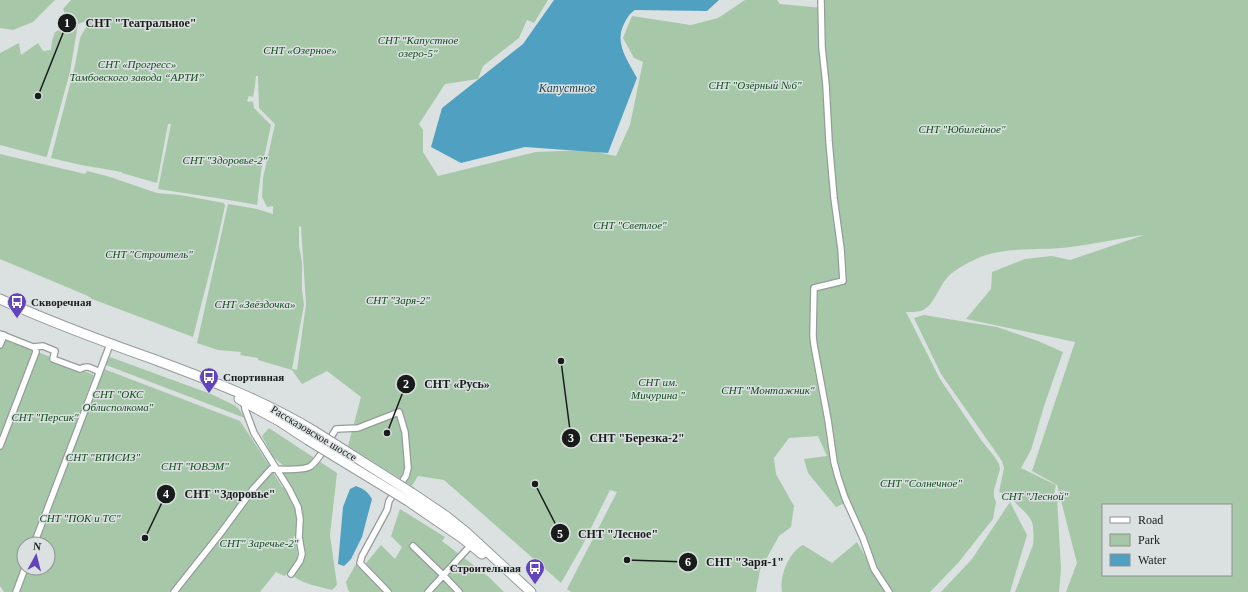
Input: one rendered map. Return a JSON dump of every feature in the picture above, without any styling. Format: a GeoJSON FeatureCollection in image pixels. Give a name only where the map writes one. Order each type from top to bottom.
{"type":"FeatureCollection","features":[{"type":"Feature","properties":{"kind":"main road","name":"Рассказовское шоссе"},"geometry":{"type":"LineString","coordinates":[[0,300],[232,389],[276,409],[314,431],[410,497],[507,574],[524,592]]}},
{"type":"Feature","properties":{"kind":"main road","name":"Рассказовское шоссе"},"geometry":{"type":"LineString","coordinates":[[0,304],[208,385],[244,402],[279,421],[308,440],[446,516],[466,532],[531,592]]}},
{"type":"Feature","properties":{"kind":"street"},"geometry":{"type":"LineString","coordinates":[[821,0],[822,48],[826,85],[829,141],[843,281],[814,288],[814,345],[834,462],[838,477],[874,569],[889,592]]}},
{"type":"Feature","properties":{"kind":"street"},"geometry":{"type":"LineString","coordinates":[[0,345],[2,334],[32,347],[43,346],[55,351],[53,359],[80,369],[83,366],[99,372]]}},
{"type":"Feature","properties":{"kind":"street"},"geometry":{"type":"LineString","coordinates":[[0,446],[36,352],[35,347]]}},
{"type":"Feature","properties":{"kind":"street"},"geometry":{"type":"LineString","coordinates":[[37,536],[109,347]]}},
{"type":"Feature","properties":{"kind":"street"},"geometry":{"type":"LineString","coordinates":[[244,402],[254,433],[296,502],[300,515],[299,537],[302,557],[290,574]]}},
{"type":"Feature","properties":{"kind":"street"},"geometry":{"type":"LineString","coordinates":[[174,592],[254,488],[271,469],[308,467],[316,462],[336,429],[358,428],[399,412],[405,432],[408,468],[406,476],[389,502],[387,510],[362,556],[360,563],[388,592]]}},
{"type":"Feature","properties":{"kind":"street"},"geometry":{"type":"LineString","coordinates":[[428,592],[471,545]]}},
{"type":"Feature","properties":{"kind":"street"},"geometry":{"type":"LineString","coordinates":[[413,546],[458,592]]}},
{"type":"Feature","properties":{"kind":"street"},"geometry":{"type":"LineString","coordinates":[[16,592],[22,576]]}},
{"type":"Feature","properties":{"kind":"green space"},"geometry":{"type":"Polygon","coordinates":[[[0,0],[55,0],[33,22],[13,30],[0,28],[0,0]]]}},
{"type":"Feature","properties":{"kind":"green space"},"geometry":{"type":"Polygon","coordinates":[[[71,0],[548,0],[534,23],[527,20],[519,38],[483,66],[478,79],[445,84],[419,124],[423,130],[423,152],[438,176],[536,152],[587,150],[616,156],[630,125],[643,62],[634,58],[623,38],[632,16],[691,25],[718,18],[745,0],[777,0],[780,4],[823,8],[823,0],[1248,0],[1248,592],[1066,592],[1077,563],[1057,485],[1032,471],[1075,342],[966,319],[991,289],[992,272],[1025,259],[1052,256],[1070,260],[1144,235],[1071,247],[1004,251],[983,256],[950,275],[933,301],[925,309],[921,311],[906,312],[940,379],[981,440],[994,456],[1000,469],[994,490],[996,502],[993,519],[958,563],[930,592],[892,592],[868,548],[850,501],[836,507],[808,473],[804,459],[827,456],[818,436],[789,438],[774,458],[776,474],[794,506],[791,527],[779,536],[760,570],[756,592],[571,592],[567,589],[617,492],[610,490],[581,548],[561,583],[444,480],[418,476],[412,486],[348,446],[361,397],[327,371],[302,384],[292,370],[258,360],[258,358],[240,355],[241,352],[218,350],[197,343],[228,204],[257,209],[273,214],[273,206],[267,207],[262,197],[263,178],[275,124],[259,108],[258,76],[256,76],[253,97],[249,96],[247,101],[253,102],[254,108],[271,125],[261,172],[257,205],[158,189],[171,124],[168,124],[157,183],[122,172],[51,158],[75,65],[80,38],[90,20],[88,19],[78,24],[70,72],[47,156],[46,157],[0,145],[0,53],[19,43],[21,55],[38,43],[43,51],[51,50],[55,32],[70,25],[63,9],[71,0]],[[299,226],[299,246],[302,262],[302,290],[304,305],[292,369],[297,370],[306,304],[301,227],[299,226]]]}},
{"type":"Feature","properties":{"kind":"green space","name":"СНТ \"Строитель\""},"geometry":{"type":"Polygon","coordinates":[[[0,154],[85,174],[87,171],[107,176],[157,193],[180,195],[224,203],[225,206],[215,251],[193,337],[92,299],[0,259],[0,154]]]}},
{"type":"Feature","properties":{"kind":"green space","name":"СНТ \"Лесной\""},"geometry":{"type":"Polygon","coordinates":[[[924,315],[997,327],[1038,341],[1063,352],[1045,403],[1031,450],[1021,468],[1056,485],[1054,495],[1057,496],[1061,569],[1059,592],[1015,592],[1033,545],[1034,532],[1032,522],[1010,495],[999,492],[1004,468],[1002,461],[941,374],[914,318],[924,315]]]}},
{"type":"Feature","properties":{"kind":"green space"},"geometry":{"type":"Polygon","coordinates":[[[0,335],[33,350],[0,442],[0,335]]]}},
{"type":"Feature","properties":{"kind":"green space","name":"СНТ \"Персик\""},"geometry":{"type":"Polygon","coordinates":[[[36,351],[50,357],[49,361],[81,372],[82,370],[94,375],[34,536],[16,536],[16,576],[19,576],[13,592],[4,592],[0,586],[0,449],[36,351]]]}},
{"type":"Feature","properties":{"kind":"green space"},"geometry":{"type":"Polygon","coordinates":[[[110,357],[211,394],[234,405],[245,418],[106,365],[106,362],[110,357]]]}},
{"type":"Feature","properties":{"kind":"green space"},"geometry":{"type":"Polygon","coordinates":[[[104,369],[240,421],[282,487],[285,488],[295,507],[302,513],[299,504],[282,472],[286,465],[284,466],[273,457],[262,436],[269,428],[337,473],[330,535],[337,585],[332,590],[305,582],[292,575],[306,553],[301,537],[294,536],[293,540],[296,541],[298,560],[286,575],[284,576],[276,572],[260,592],[176,592],[255,492],[251,488],[170,592],[18,592],[25,576],[56,576],[56,536],[40,536],[104,369]]]}},
{"type":"Feature","properties":{"kind":"green space"},"geometry":{"type":"Polygon","coordinates":[[[1010,502],[1027,535],[1010,592],[941,592],[972,559],[1010,502]]]}},
{"type":"Feature","properties":{"kind":"green space"},"geometry":{"type":"Polygon","coordinates":[[[400,509],[445,537],[442,541],[489,577],[504,592],[350,592],[346,582],[357,562],[362,568],[381,545],[395,559],[402,547],[391,536],[400,509]]]}},
{"type":"Feature","properties":{"kind":"green space"},"geometry":{"type":"Polygon","coordinates":[[[857,542],[886,592],[782,592],[782,579],[786,566],[793,553],[798,548],[803,545],[832,563],[857,542]]]}},
{"type":"Feature","properties":{"kind":"water","name":"Капустное"},"geometry":{"type":"Polygon","coordinates":[[[554,0],[719,0],[707,11],[635,10],[628,16],[621,31],[621,45],[623,52],[637,78],[608,153],[525,147],[461,163],[431,147],[442,108],[523,44],[554,0]]]}},
{"type":"Feature","properties":{"kind":"water"},"geometry":{"type":"Polygon","coordinates":[[[356,486],[366,491],[372,499],[362,537],[351,559],[344,566],[338,564],[343,507],[350,489],[356,486]]]}},
{"type":"Feature","properties":{"kind":"place","name":"СНТ \"Театральное\""},"geometry":{"type":"Point","coordinates":[38,96]}},
{"type":"Feature","properties":{"kind":"place","name":"Скворечная"},"geometry":{"type":"Point","coordinates":[17,319]}},
{"type":"Feature","properties":{"kind":"place","name":"СНТ \"Березка-2\""},"geometry":{"type":"Point","coordinates":[561,361]}},
{"type":"Feature","properties":{"kind":"place","name":"Спортивная"},"geometry":{"type":"Point","coordinates":[209,394]}},
{"type":"Feature","properties":{"kind":"place","name":"СНТ «Русь»"},"geometry":{"type":"Point","coordinates":[387,433]}},
{"type":"Feature","properties":{"kind":"place","name":"СНТ \"Лесное\""},"geometry":{"type":"Point","coordinates":[535,484]}},
{"type":"Feature","properties":{"kind":"place","name":"СНТ \"Здоровье\""},"geometry":{"type":"Point","coordinates":[145,538]}},
{"type":"Feature","properties":{"kind":"place","name":"СНТ \"Заря-1\""},"geometry":{"type":"Point","coordinates":[627,560]}},
{"type":"Feature","properties":{"kind":"place","name":"Строительная"},"geometry":{"type":"Point","coordinates":[535,585]}},
{"type":"Feature","properties":{"kind":"park label","name":"СНТ \"Капустное озеро-5\""},"geometry":{"type":"Point","coordinates":[418,46]}},
{"type":"Feature","properties":{"kind":"park label","name":"СНТ «Озерное»"},"geometry":{"type":"Point","coordinates":[300,50]}},
{"type":"Feature","properties":{"kind":"park label","name":"СНТ «Прогресс» Тамбовского завода “АРТИ”"},"geometry":{"type":"Point","coordinates":[137,70]}},
{"type":"Feature","properties":{"kind":"park label","name":"СНТ \"Озёрный №6\""},"geometry":{"type":"Point","coordinates":[755,85]}},
{"type":"Feature","properties":{"kind":"park label","name":"СНТ \"Юбилейное\""},"geometry":{"type":"Point","coordinates":[962,129]}},
{"type":"Feature","properties":{"kind":"park label","name":"СНТ \"Здоровье-2\""},"geometry":{"type":"Point","coordinates":[225,160]}},
{"type":"Feature","properties":{"kind":"park label","name":"СНТ \"Светлое\""},"geometry":{"type":"Point","coordinates":[630,225]}},
{"type":"Feature","properties":{"kind":"park label","name":"СНТ \"Заря-2\""},"geometry":{"type":"Point","coordinates":[398,300]}},
{"type":"Feature","properties":{"kind":"park label","name":"СНТ «Звёздочка»"},"geometry":{"type":"Point","coordinates":[255,304]}},
{"type":"Feature","properties":{"kind":"park label","name":"СНТ им. Мичурина \""},"geometry":{"type":"Point","coordinates":[658,388]}},
{"type":"Feature","properties":{"kind":"park label","name":"СНТ \"Монтажник\""},"geometry":{"type":"Point","coordinates":[768,390]}},
{"type":"Feature","properties":{"kind":"park label","name":"СНТ \"ОКС Облисполкома\""},"geometry":{"type":"Point","coordinates":[118,400]}},
{"type":"Feature","properties":{"kind":"park label","name":"СНТ \"ВТИСИЗ\""},"geometry":{"type":"Point","coordinates":[103,457]}},
{"type":"Feature","properties":{"kind":"park label","name":"СНТ \"ЮВЭМ\""},"geometry":{"type":"Point","coordinates":[195,466]}},
{"type":"Feature","properties":{"kind":"park label","name":"СНТ \"Солнечное\""},"geometry":{"type":"Point","coordinates":[921,483]}},
{"type":"Feature","properties":{"kind":"park label","name":"СНТ \"ПОК и ТС\""},"geometry":{"type":"Point","coordinates":[80,518]}},
{"type":"Feature","properties":{"kind":"park label","name":"СНТ\" Заречье-2\""},"geometry":{"type":"Point","coordinates":[259,543]}}]}
